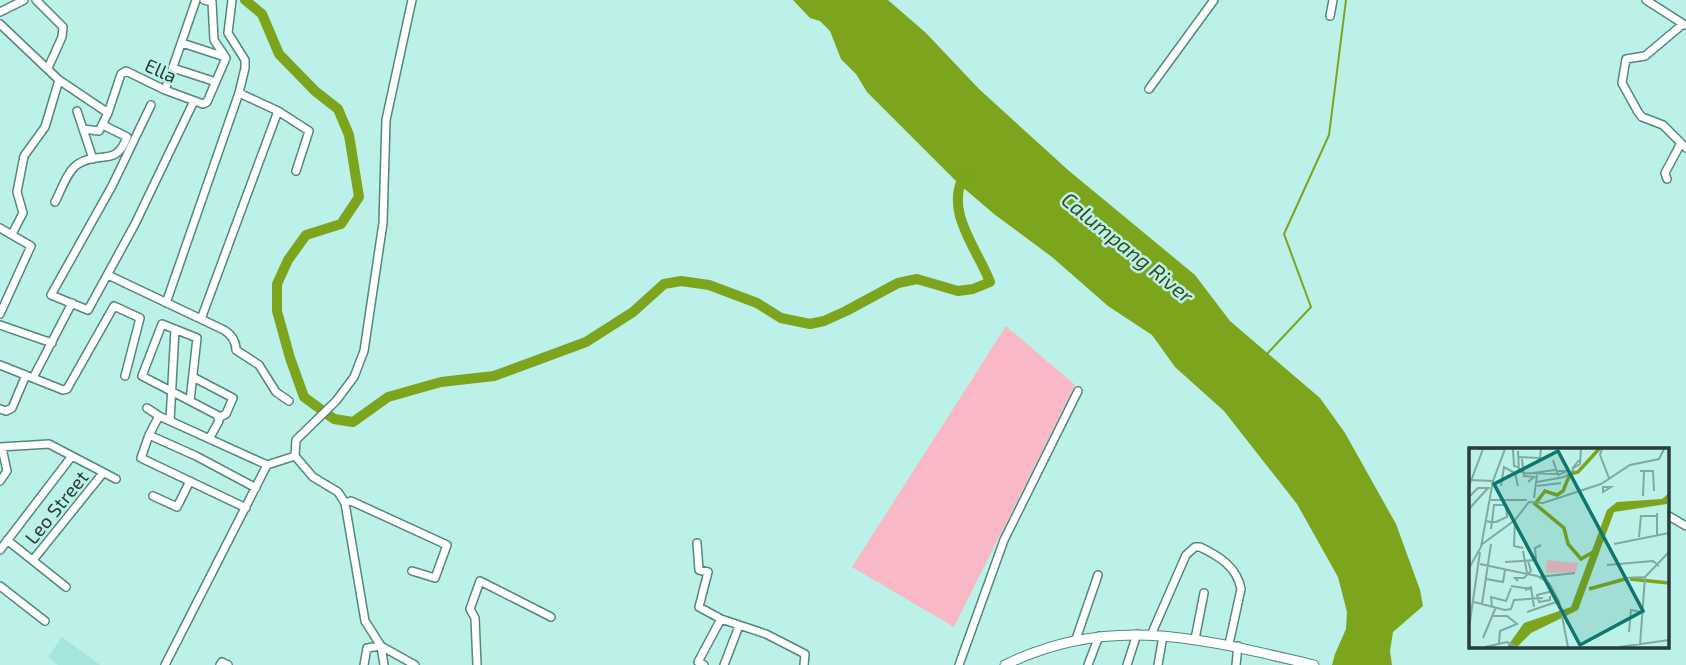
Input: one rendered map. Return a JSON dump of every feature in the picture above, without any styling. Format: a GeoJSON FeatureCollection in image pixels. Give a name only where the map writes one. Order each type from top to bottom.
{"type":"FeatureCollection","features":[{"type":"Feature","properties":{"kind":"main road"},"geometry":{"type":"LineString","coordinates":[[1005,665],[1076,639],[1137,634],[1233,645],[1314,665]]}},
{"type":"Feature","properties":{"kind":"street"},"geometry":{"type":"LineString","coordinates":[[0,12],[24,0]]}},
{"type":"Feature","properties":{"kind":"street"},"geometry":{"type":"LineString","coordinates":[[36,0],[63,27],[62,37],[48,68]]}},
{"type":"Feature","properties":{"kind":"street"},"geometry":{"type":"LineString","coordinates":[[165,90],[196,0]]}},
{"type":"Feature","properties":{"kind":"street"},"geometry":{"type":"LineString","coordinates":[[204,0],[212,2],[214,40],[226,58]]}},
{"type":"Feature","properties":{"kind":"street"},"geometry":{"type":"LineString","coordinates":[[166,303],[239,93],[245,68],[245,60],[228,33],[232,0]]}},
{"type":"Feature","properties":{"kind":"street"},"geometry":{"type":"LineString","coordinates":[[384,665],[381,646],[365,621],[345,503],[338,492],[313,477],[295,456],[296,440],[336,401],[354,377],[365,351],[383,223],[386,120],[412,0]]}},
{"type":"Feature","properties":{"kind":"street"},"geometry":{"type":"LineString","coordinates":[[1149,89],[1214,0]]}},
{"type":"Feature","properties":{"kind":"street"},"geometry":{"type":"LineString","coordinates":[[1330,16],[1333,0]]}},
{"type":"Feature","properties":{"kind":"street"},"geometry":{"type":"LineString","coordinates":[[1646,0],[1684,25],[1645,56],[1626,59],[1622,83],[1640,115],[1662,125],[1684,146],[1665,173],[1667,179]]}},
{"type":"Feature","properties":{"kind":"street"},"geometry":{"type":"LineString","coordinates":[[0,24],[59,80],[108,113],[99,131],[83,129]]}},
{"type":"Feature","properties":{"kind":"street"},"geometry":{"type":"LineString","coordinates":[[182,43],[226,58]]}},
{"type":"Feature","properties":{"kind":"street"},"geometry":{"type":"LineString","coordinates":[[173,68],[216,82],[226,58]]}},
{"type":"Feature","properties":{"kind":"street","name":"Ella"},"geometry":{"type":"LineString","coordinates":[[108,113],[123,72],[205,103],[216,82]]}},
{"type":"Feature","properties":{"kind":"street"},"geometry":{"type":"LineString","coordinates":[[12,234],[23,212],[17,192],[24,156],[43,132],[59,80]]}},
{"type":"Feature","properties":{"kind":"street"},"geometry":{"type":"LineString","coordinates":[[239,93],[278,111],[309,131],[296,171]]}},
{"type":"Feature","properties":{"kind":"street"},"geometry":{"type":"LineString","coordinates":[[151,105],[112,186],[51,295],[88,310],[194,101]]}},
{"type":"Feature","properties":{"kind":"street"},"geometry":{"type":"LineString","coordinates":[[77,111],[93,159]]}},
{"type":"Feature","properties":{"kind":"street"},"geometry":{"type":"LineString","coordinates":[[201,319],[278,111]]}},
{"type":"Feature","properties":{"kind":"street"},"geometry":{"type":"LineString","coordinates":[[55,202],[76,166],[93,159],[118,155],[126,136],[103,125]]}},
{"type":"Feature","properties":{"kind":"street"},"geometry":{"type":"LineString","coordinates":[[0,314],[32,246],[1,230]]}},
{"type":"Feature","properties":{"kind":"street"},"geometry":{"type":"LineString","coordinates":[[108,275],[232,335],[236,350],[259,365],[275,392],[289,401]]}},
{"type":"Feature","properties":{"kind":"street"},"geometry":{"type":"LineString","coordinates":[[0,409],[6,411],[12,408],[52,343],[72,303]]}},
{"type":"Feature","properties":{"kind":"street"},"geometry":{"type":"LineString","coordinates":[[0,365],[63,390],[69,386],[114,306],[140,318],[125,376]]}},
{"type":"Feature","properties":{"kind":"street"},"geometry":{"type":"LineString","coordinates":[[190,401],[197,338],[162,324],[142,376],[219,417]]}},
{"type":"Feature","properties":{"kind":"street"},"geometry":{"type":"LineString","coordinates":[[0,325],[52,343]]}},
{"type":"Feature","properties":{"kind":"street"},"geometry":{"type":"LineString","coordinates":[[170,421],[175,329]]}},
{"type":"Feature","properties":{"kind":"street"},"geometry":{"type":"LineString","coordinates":[[193,377],[233,398],[226,414],[219,417],[209,439]]}},
{"type":"Feature","properties":{"kind":"street"},"geometry":{"type":"LineString","coordinates":[[959,665],[1004,540],[1077,391]]}},
{"type":"Feature","properties":{"kind":"street"},"geometry":{"type":"LineString","coordinates":[[147,408],[267,466]]}},
{"type":"Feature","properties":{"kind":"street"},"geometry":{"type":"LineString","coordinates":[[159,416],[141,458],[246,508]]}},
{"type":"Feature","properties":{"kind":"street"},"geometry":{"type":"LineString","coordinates":[[149,435],[256,488]]}},
{"type":"Feature","properties":{"kind":"street"},"geometry":{"type":"LineString","coordinates":[[0,481],[7,471],[1,447],[49,444],[116,479]]}},
{"type":"Feature","properties":{"kind":"street"},"geometry":{"type":"LineString","coordinates":[[0,550],[72,456]]}},
{"type":"Feature","properties":{"kind":"street"},"geometry":{"type":"LineString","coordinates":[[165,665],[267,466],[295,456]]}},
{"type":"Feature","properties":{"kind":"street","name":"Leo Street"},"geometry":{"type":"LineString","coordinates":[[33,560],[103,474]]}},
{"type":"Feature","properties":{"kind":"street"},"geometry":{"type":"LineString","coordinates":[[153,496],[177,507],[190,481]]}},
{"type":"Feature","properties":{"kind":"street"},"geometry":{"type":"LineString","coordinates":[[345,503],[351,501],[447,545],[435,578],[412,571]]}},
{"type":"Feature","properties":{"kind":"street"},"geometry":{"type":"LineString","coordinates":[[1668,515],[1686,526]]}},
{"type":"Feature","properties":{"kind":"street"},"geometry":{"type":"LineString","coordinates":[[7,540],[66,587]]}},
{"type":"Feature","properties":{"kind":"street"},"geometry":{"type":"LineString","coordinates":[[698,543],[699,570],[708,572],[699,607],[721,619],[766,634],[805,654],[804,665]]}},
{"type":"Feature","properties":{"kind":"street"},"geometry":{"type":"LineString","coordinates":[[1152,635],[1186,555],[1195,547],[1200,547],[1229,565],[1240,581],[1233,645],[1236,665]]}},
{"type":"Feature","properties":{"kind":"street"},"geometry":{"type":"LineString","coordinates":[[1076,639],[1098,575]]}},
{"type":"Feature","properties":{"kind":"street"},"geometry":{"type":"LineString","coordinates":[[477,665],[475,618],[470,609],[480,581],[551,618]]}},
{"type":"Feature","properties":{"kind":"street"},"geometry":{"type":"LineString","coordinates":[[0,586],[45,621]]}},
{"type":"Feature","properties":{"kind":"street"},"geometry":{"type":"LineString","coordinates":[[1195,639],[1204,593]]}},
{"type":"Feature","properties":{"kind":"street"},"geometry":{"type":"LineString","coordinates":[[704,665],[698,662],[721,619]]}},
{"type":"Feature","properties":{"kind":"street"},"geometry":{"type":"LineString","coordinates":[[724,665],[739,626]]}},
{"type":"Feature","properties":{"kind":"street"},"geometry":{"type":"LineString","coordinates":[[1127,665],[1137,634]]}},
{"type":"Feature","properties":{"kind":"street"},"geometry":{"type":"LineString","coordinates":[[1088,665],[1099,636]]}},
{"type":"Feature","properties":{"kind":"street"},"geometry":{"type":"LineString","coordinates":[[1158,665],[1163,636]]}},
{"type":"Feature","properties":{"kind":"street"},"geometry":{"type":"LineString","coordinates":[[363,665],[367,648],[381,646],[415,665]]}},
{"type":"Feature","properties":{"kind":"shaded area"},"geometry":{"type":"Polygon","coordinates":[[[1006,326],[1075,385],[954,627],[852,567],[1006,326]]]}},
{"type":"Feature","properties":{"kind":"shaded area"},"geometry":{"type":"Polygon","coordinates":[[[62,637],[100,665],[58,665],[48,657],[62,637]]]}},
{"type":"Feature","properties":{"kind":"water","name":"Calumpang River"},"geometry":{"type":"Polygon","coordinates":[[[793,0],[888,0],[926,33],[979,89],[1068,170],[1195,275],[1230,321],[1320,398],[1345,433],[1396,524],[1420,590],[1423,606],[1393,632],[1390,651],[1392,665],[1332,665],[1346,629],[1347,612],[1338,577],[1297,504],[1224,411],[1175,367],[1152,335],[1108,306],[1052,257],[959,184],[867,92],[856,74],[841,59],[830,31],[820,21],[810,18],[793,0]]]}},
{"type":"Feature","properties":{"kind":"waterway"},"geometry":{"type":"LineString","coordinates":[[245,0],[262,14],[279,54],[315,91],[338,109],[349,135],[359,197],[341,224],[306,235],[288,260],[277,284],[277,311],[304,397],[334,419],[353,422],[388,397],[441,382],[494,376],[586,342],[633,312],[664,284],[681,281],[709,285],[757,303],[781,318],[810,324],[846,311],[898,283],[917,279],[958,291],[973,289],[990,282],[960,215],[959,188],[965,174]]}},
{"type":"Feature","properties":{"kind":"waterway"},"geometry":{"type":"LineString","coordinates":[[1267,354],[1311,307],[1284,234],[1329,135],[1346,0]]}}]}
